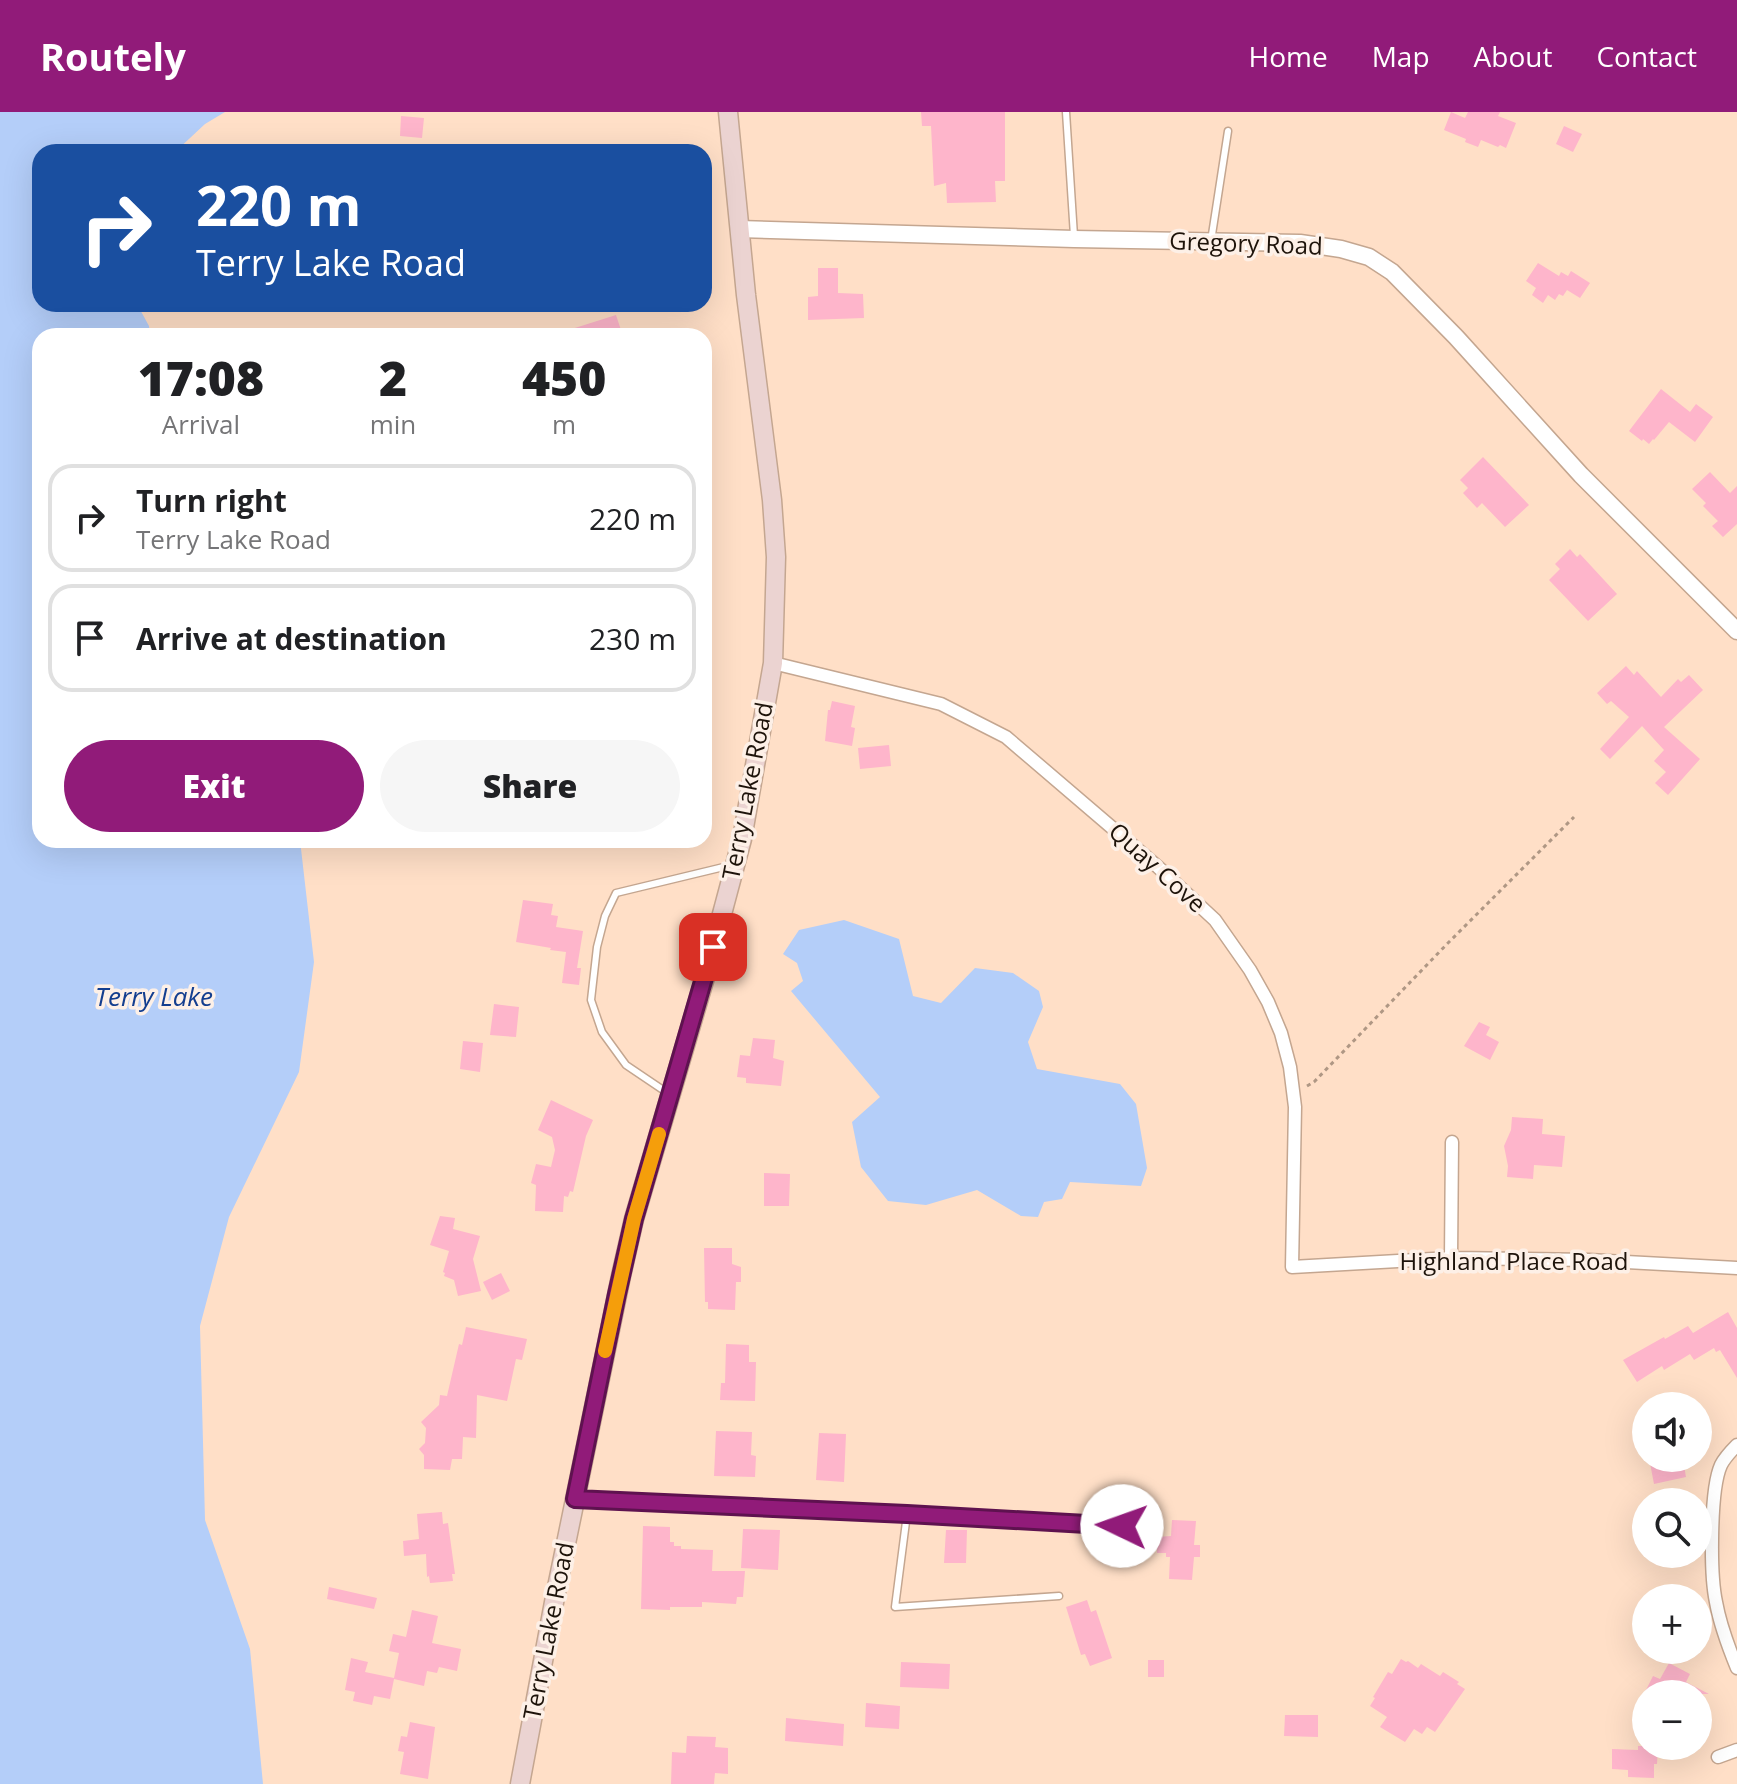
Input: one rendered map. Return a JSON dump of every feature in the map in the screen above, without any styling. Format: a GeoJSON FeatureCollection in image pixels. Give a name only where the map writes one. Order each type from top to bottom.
{"type":"FeatureCollection","features":[{"type":"Feature","properties":{"kind":"main road","name":"Terry Lake Road"},"geometry":{"type":"LineString","coordinates":[[520,1784],[628,1247],[742,839],[773,663],[776,557],[772,500],[746,295],[728,112]]}},
{"type":"Feature","properties":{"kind":"street","name":"Gregory Road"},"geometry":{"type":"LineString","coordinates":[[739,229],[1300,243],[1369,257],[1392,272],[1456,337],[1581,475],[1737,631]]}},
{"type":"Feature","properties":{"kind":"street","name":"Quay Cove"},"geometry":{"type":"LineString","coordinates":[[773,663],[941,704],[1006,737],[1148,858],[1215,920],[1268,1002],[1290,1067],[1295,1107],[1292,1267]]}},
{"type":"Feature","properties":{"kind":"street"},"geometry":{"type":"LineString","coordinates":[[1451,1258],[1452,1142]]}},
{"type":"Feature","properties":{"kind":"street","name":"Highland Place Road"},"geometry":{"type":"LineString","coordinates":[[1292,1267],[1451,1258],[1589,1260],[1737,1268]]}},
{"type":"Feature","properties":{"kind":"street"},"geometry":{"type":"LineString","coordinates":[[1737,1445],[1720,1466],[1715,1488],[1712,1558],[1715,1599],[1724,1638],[1737,1668]]}},
{"type":"Feature","properties":{"kind":"street"},"geometry":{"type":"LineString","coordinates":[[1718,1757],[1737,1750]]}},
{"type":"Feature","properties":{"kind":"lane"},"geometry":{"type":"LineString","coordinates":[[1066,112],[1074,239]]}},
{"type":"Feature","properties":{"kind":"lane"},"geometry":{"type":"LineString","coordinates":[[1211,241],[1228,131]]}},
{"type":"Feature","properties":{"kind":"lane"},"geometry":{"type":"LineString","coordinates":[[670,1095],[626,1065],[602,1032],[591,1000],[597,947],[605,916],[616,893],[735,864]]}},
{"type":"Feature","properties":{"kind":"lane"},"geometry":{"type":"LineString","coordinates":[[575,1499],[1122,1526]]}},
{"type":"Feature","properties":{"kind":"lane"},"geometry":{"type":"LineString","coordinates":[[907,1514],[895,1607],[1059,1596]]}},
{"type":"Feature","properties":{"kind":"path"},"geometry":{"type":"LineString","coordinates":[[1293,1093],[1314,1082],[1436,954],[1574,817]]}},
{"type":"Feature","properties":{"kind":"water","name":"Terry Lake"},"geometry":{"type":"Polygon","coordinates":[[[0,112],[225,112],[205,124],[184,144],[32,144],[32,312],[141,312],[149,328],[32,328],[32,848],[301,848],[314,962],[299,1072],[229,1217],[200,1326],[205,1520],[250,1649],[263,1784],[0,1784],[0,112]]]}},
{"type":"Feature","properties":{"kind":"water"},"geometry":{"type":"Polygon","coordinates":[[[844,920],[899,939],[913,996],[941,1003],[975,968],[1013,973],[1039,991],[1043,1007],[1028,1042],[1037,1069],[1120,1084],[1136,1104],[1147,1168],[1141,1186],[1070,1182],[1062,1199],[1044,1202],[1038,1217],[1021,1216],[977,1190],[926,1205],[888,1201],[861,1167],[852,1122],[880,1097],[791,991],[803,981],[797,963],[783,954],[799,930],[844,920]]]}},
{"type":"Feature","properties":{"kind":"building"},"geometry":{"type":"Polygon","coordinates":[[[921,112],[1005,112],[1005,181],[995,181],[996,202],[947,203],[946,183],[934,186],[931,126],[922,126],[921,112]]]}},
{"type":"Feature","properties":{"kind":"building"},"geometry":{"type":"Polygon","coordinates":[[[1451,112],[1465,118],[1468,112],[1500,112],[1498,116],[1516,123],[1506,148],[1481,140],[1478,147],[1444,130],[1451,112]]]}},
{"type":"Feature","properties":{"kind":"building"},"geometry":{"type":"Polygon","coordinates":[[[401,116],[424,118],[422,138],[400,136],[401,116]]]}},
{"type":"Feature","properties":{"kind":"building"},"geometry":{"type":"Polygon","coordinates":[[[1564,126],[1582,134],[1573,152],[1556,144],[1564,126]]]}},
{"type":"Feature","properties":{"kind":"building"},"geometry":{"type":"Polygon","coordinates":[[[1538,263],[1559,276],[1561,272],[1568,276],[1571,271],[1590,283],[1580,298],[1567,290],[1555,300],[1548,295],[1543,303],[1532,295],[1536,288],[1526,281],[1538,263]]]}},
{"type":"Feature","properties":{"kind":"building"},"geometry":{"type":"Polygon","coordinates":[[[818,268],[838,268],[838,293],[863,294],[864,318],[808,320],[808,297],[818,296],[818,268]]]}},
{"type":"Feature","properties":{"kind":"building"},"geometry":{"type":"Polygon","coordinates":[[[616,315],[620,328],[575,328],[616,315]]]}},
{"type":"Feature","properties":{"kind":"building"},"geometry":{"type":"Polygon","coordinates":[[[1661,389],[1690,412],[1696,404],[1713,417],[1695,442],[1669,422],[1649,444],[1629,431],[1661,389]]]}},
{"type":"Feature","properties":{"kind":"building"},"geometry":{"type":"Polygon","coordinates":[[[1483,457],[1529,505],[1505,527],[1482,503],[1477,508],[1463,493],[1468,488],[1460,480],[1483,457]]]}},
{"type":"Feature","properties":{"kind":"building"},"geometry":{"type":"Polygon","coordinates":[[[1710,472],[1730,493],[1737,486],[1737,524],[1723,537],[1712,526],[1718,521],[1692,489],[1710,472]]]}},
{"type":"Feature","properties":{"kind":"building"},"geometry":{"type":"Polygon","coordinates":[[[1570,549],[1577,557],[1580,554],[1617,594],[1588,621],[1549,580],[1560,569],[1555,564],[1570,549]]]}},
{"type":"Feature","properties":{"kind":"building"},"geometry":{"type":"Polygon","coordinates":[[[1626,666],[1634,675],[1637,671],[1661,697],[1678,679],[1681,682],[1689,675],[1703,690],[1664,727],[1700,759],[1668,795],[1655,783],[1666,772],[1654,761],[1664,750],[1642,726],[1610,759],[1600,749],[1629,717],[1611,701],[1607,704],[1597,693],[1626,666]]]}},
{"type":"Feature","properties":{"kind":"building"},"geometry":{"type":"Polygon","coordinates":[[[832,701],[855,706],[851,727],[855,728],[852,746],[825,741],[832,701]]]}},
{"type":"Feature","properties":{"kind":"building"},"geometry":{"type":"Polygon","coordinates":[[[889,745],[891,766],[860,769],[858,748],[889,745]]]}},
{"type":"Feature","properties":{"kind":"building"},"geometry":{"type":"Polygon","coordinates":[[[523,900],[553,904],[551,915],[558,916],[556,927],[583,931],[577,968],[581,968],[579,985],[562,983],[566,952],[516,942],[523,900]]]}},
{"type":"Feature","properties":{"kind":"building"},"geometry":{"type":"Polygon","coordinates":[[[494,1004],[519,1007],[516,1037],[490,1035],[494,1004]]]}},
{"type":"Feature","properties":{"kind":"building"},"geometry":{"type":"Polygon","coordinates":[[[1479,1022],[1490,1027],[1486,1035],[1499,1042],[1490,1060],[1464,1046],[1479,1022]]]}},
{"type":"Feature","properties":{"kind":"building"},"geometry":{"type":"Polygon","coordinates":[[[753,1038],[775,1040],[773,1058],[784,1061],[781,1086],[746,1083],[746,1078],[737,1077],[740,1055],[750,1056],[753,1038]]]}},
{"type":"Feature","properties":{"kind":"building"},"geometry":{"type":"Polygon","coordinates":[[[463,1041],[483,1043],[480,1072],[460,1069],[463,1041]]]}},
{"type":"Feature","properties":{"kind":"building"},"geometry":{"type":"Polygon","coordinates":[[[551,1100],[593,1120],[586,1136],[573,1192],[570,1191],[568,1197],[564,1196],[563,1212],[535,1211],[536,1185],[531,1183],[536,1164],[551,1167],[555,1150],[552,1137],[538,1130],[551,1100]]]}},
{"type":"Feature","properties":{"kind":"building"},"geometry":{"type":"Polygon","coordinates":[[[1512,1117],[1543,1119],[1542,1134],[1565,1136],[1562,1167],[1534,1165],[1533,1179],[1507,1177],[1504,1146],[1511,1130],[1512,1117]]]}},
{"type":"Feature","properties":{"kind":"building"},"geometry":{"type":"Polygon","coordinates":[[[764,1173],[790,1174],[789,1206],[764,1206],[764,1173]]]}},
{"type":"Feature","properties":{"kind":"building"},"geometry":{"type":"Polygon","coordinates":[[[440,1216],[455,1218],[453,1229],[480,1236],[473,1259],[481,1291],[458,1296],[454,1280],[444,1276],[449,1251],[430,1245],[440,1216]]]}},
{"type":"Feature","properties":{"kind":"building"},"geometry":{"type":"Polygon","coordinates":[[[704,1248],[732,1248],[732,1264],[741,1267],[741,1282],[736,1282],[735,1310],[708,1309],[708,1302],[705,1302],[704,1248]]]}},
{"type":"Feature","properties":{"kind":"building"},"geometry":{"type":"Polygon","coordinates":[[[501,1273],[510,1291],[492,1300],[483,1282],[501,1273]]]}},
{"type":"Feature","properties":{"kind":"building"},"geometry":{"type":"Polygon","coordinates":[[[1728,1312],[1737,1328],[1737,1378],[1720,1350],[1716,1352],[1714,1348],[1694,1360],[1690,1354],[1664,1370],[1662,1366],[1637,1382],[1623,1360],[1688,1326],[1693,1333],[1728,1312]]]}},
{"type":"Feature","properties":{"kind":"building"},"geometry":{"type":"Polygon","coordinates":[[[466,1327],[527,1339],[522,1360],[516,1359],[507,1401],[477,1395],[476,1438],[463,1437],[462,1459],[452,1459],[450,1470],[424,1469],[424,1455],[419,1449],[425,1443],[426,1428],[421,1422],[439,1405],[440,1395],[447,1396],[466,1327]]]}},
{"type":"Feature","properties":{"kind":"building"},"geometry":{"type":"Polygon","coordinates":[[[726,1344],[749,1345],[749,1362],[756,1362],[755,1401],[720,1400],[721,1383],[725,1383],[726,1344]]]}},
{"type":"Feature","properties":{"kind":"building"},"geometry":{"type":"Polygon","coordinates":[[[716,1431],[752,1432],[751,1455],[756,1456],[755,1477],[714,1476],[716,1431]]]}},
{"type":"Feature","properties":{"kind":"building"},"geometry":{"type":"Polygon","coordinates":[[[819,1433],[846,1434],[844,1482],[816,1480],[819,1433]]]}},
{"type":"Feature","properties":{"kind":"building"},"geometry":{"type":"Polygon","coordinates":[[[1652,1472],[1685,1472],[1686,1477],[1654,1484],[1652,1472]]]}},
{"type":"Feature","properties":{"kind":"building"},"geometry":{"type":"Polygon","coordinates":[[[442,1512],[443,1524],[448,1523],[455,1574],[452,1574],[453,1581],[430,1583],[426,1554],[404,1556],[403,1541],[419,1539],[417,1514],[442,1512]]]}},
{"type":"Feature","properties":{"kind":"building"},"geometry":{"type":"Polygon","coordinates":[[[1172,1520],[1196,1521],[1194,1545],[1200,1545],[1200,1557],[1194,1557],[1192,1580],[1169,1579],[1170,1557],[1166,1557],[1166,1553],[1157,1553],[1157,1537],[1171,1536],[1172,1520]]]}},
{"type":"Feature","properties":{"kind":"building"},"geometry":{"type":"Polygon","coordinates":[[[643,1526],[670,1527],[670,1542],[681,1546],[681,1549],[713,1550],[712,1571],[745,1571],[743,1597],[737,1597],[736,1604],[702,1602],[702,1607],[641,1609],[643,1526]]]}},
{"type":"Feature","properties":{"kind":"building"},"geometry":{"type":"Polygon","coordinates":[[[743,1529],[780,1530],[778,1570],[741,1568],[743,1529]]]}},
{"type":"Feature","properties":{"kind":"building"},"geometry":{"type":"Polygon","coordinates":[[[946,1530],[967,1530],[966,1563],[944,1563],[946,1530]]]}},
{"type":"Feature","properties":{"kind":"building"},"geometry":{"type":"Polygon","coordinates":[[[329,1587],[377,1598],[374,1609],[327,1599],[329,1587]]]}},
{"type":"Feature","properties":{"kind":"building"},"geometry":{"type":"Polygon","coordinates":[[[1087,1600],[1091,1612],[1096,1610],[1112,1658],[1090,1666],[1085,1654],[1081,1655],[1066,1607],[1087,1600]]]}},
{"type":"Feature","properties":{"kind":"building"},"geometry":{"type":"Polygon","coordinates":[[[412,1610],[438,1616],[432,1643],[461,1649],[457,1671],[439,1667],[437,1673],[427,1671],[424,1686],[394,1679],[390,1699],[374,1696],[372,1705],[353,1701],[355,1692],[345,1690],[351,1658],[368,1662],[365,1672],[394,1678],[399,1653],[389,1651],[393,1634],[406,1637],[412,1610]]]}},
{"type":"Feature","properties":{"kind":"building"},"geometry":{"type":"Polygon","coordinates":[[[1401,1659],[1418,1668],[1421,1664],[1440,1676],[1443,1672],[1465,1689],[1435,1732],[1427,1727],[1422,1734],[1414,1729],[1405,1742],[1380,1727],[1387,1717],[1370,1706],[1388,1672],[1392,1674],[1401,1659]]]}},
{"type":"Feature","properties":{"kind":"building"},"geometry":{"type":"Polygon","coordinates":[[[1148,1660],[1164,1660],[1164,1677],[1148,1677],[1148,1660]]]}},
{"type":"Feature","properties":{"kind":"building"},"geometry":{"type":"Polygon","coordinates":[[[901,1662],[950,1664],[949,1689],[900,1687],[901,1662]]]}},
{"type":"Feature","properties":{"kind":"building"},"geometry":{"type":"Polygon","coordinates":[[[1668,1664],[1690,1674],[1687,1680],[1651,1680],[1653,1676],[1660,1679],[1668,1664]]]}},
{"type":"Feature","properties":{"kind":"building"},"geometry":{"type":"Polygon","coordinates":[[[866,1703],[900,1706],[899,1729],[865,1727],[866,1703]]]}},
{"type":"Feature","properties":{"kind":"building"},"geometry":{"type":"Polygon","coordinates":[[[1285,1715],[1318,1715],[1318,1737],[1284,1736],[1285,1715]]]}},
{"type":"Feature","properties":{"kind":"building"},"geometry":{"type":"Polygon","coordinates":[[[786,1718],[844,1724],[843,1746],[785,1741],[786,1718]]]}},
{"type":"Feature","properties":{"kind":"building"},"geometry":{"type":"Polygon","coordinates":[[[410,1722],[435,1727],[428,1779],[400,1774],[404,1752],[398,1751],[401,1736],[407,1737],[410,1722]]]}},
{"type":"Feature","properties":{"kind":"building"},"geometry":{"type":"Polygon","coordinates":[[[687,1736],[716,1737],[715,1747],[728,1748],[728,1774],[715,1773],[714,1784],[671,1784],[672,1752],[686,1753],[687,1736]]]}},
{"type":"Feature","properties":{"kind":"building"},"geometry":{"type":"Polygon","coordinates":[[[1612,1749],[1632,1750],[1632,1760],[1657,1760],[1654,1764],[1654,1778],[1628,1777],[1628,1770],[1612,1769],[1612,1749]]]}},
{"type":"Feature","properties":{"kind":"slow traffic"},"geometry":{"type":"LineString","coordinates":[[605,1351],[634,1219],[659,1134]]}},
{"type":"Feature","properties":{"kind":"route"},"geometry":{"type":"LineString","coordinates":[[713,947],[634,1219],[575,1499],[1122,1526]]}}]}
